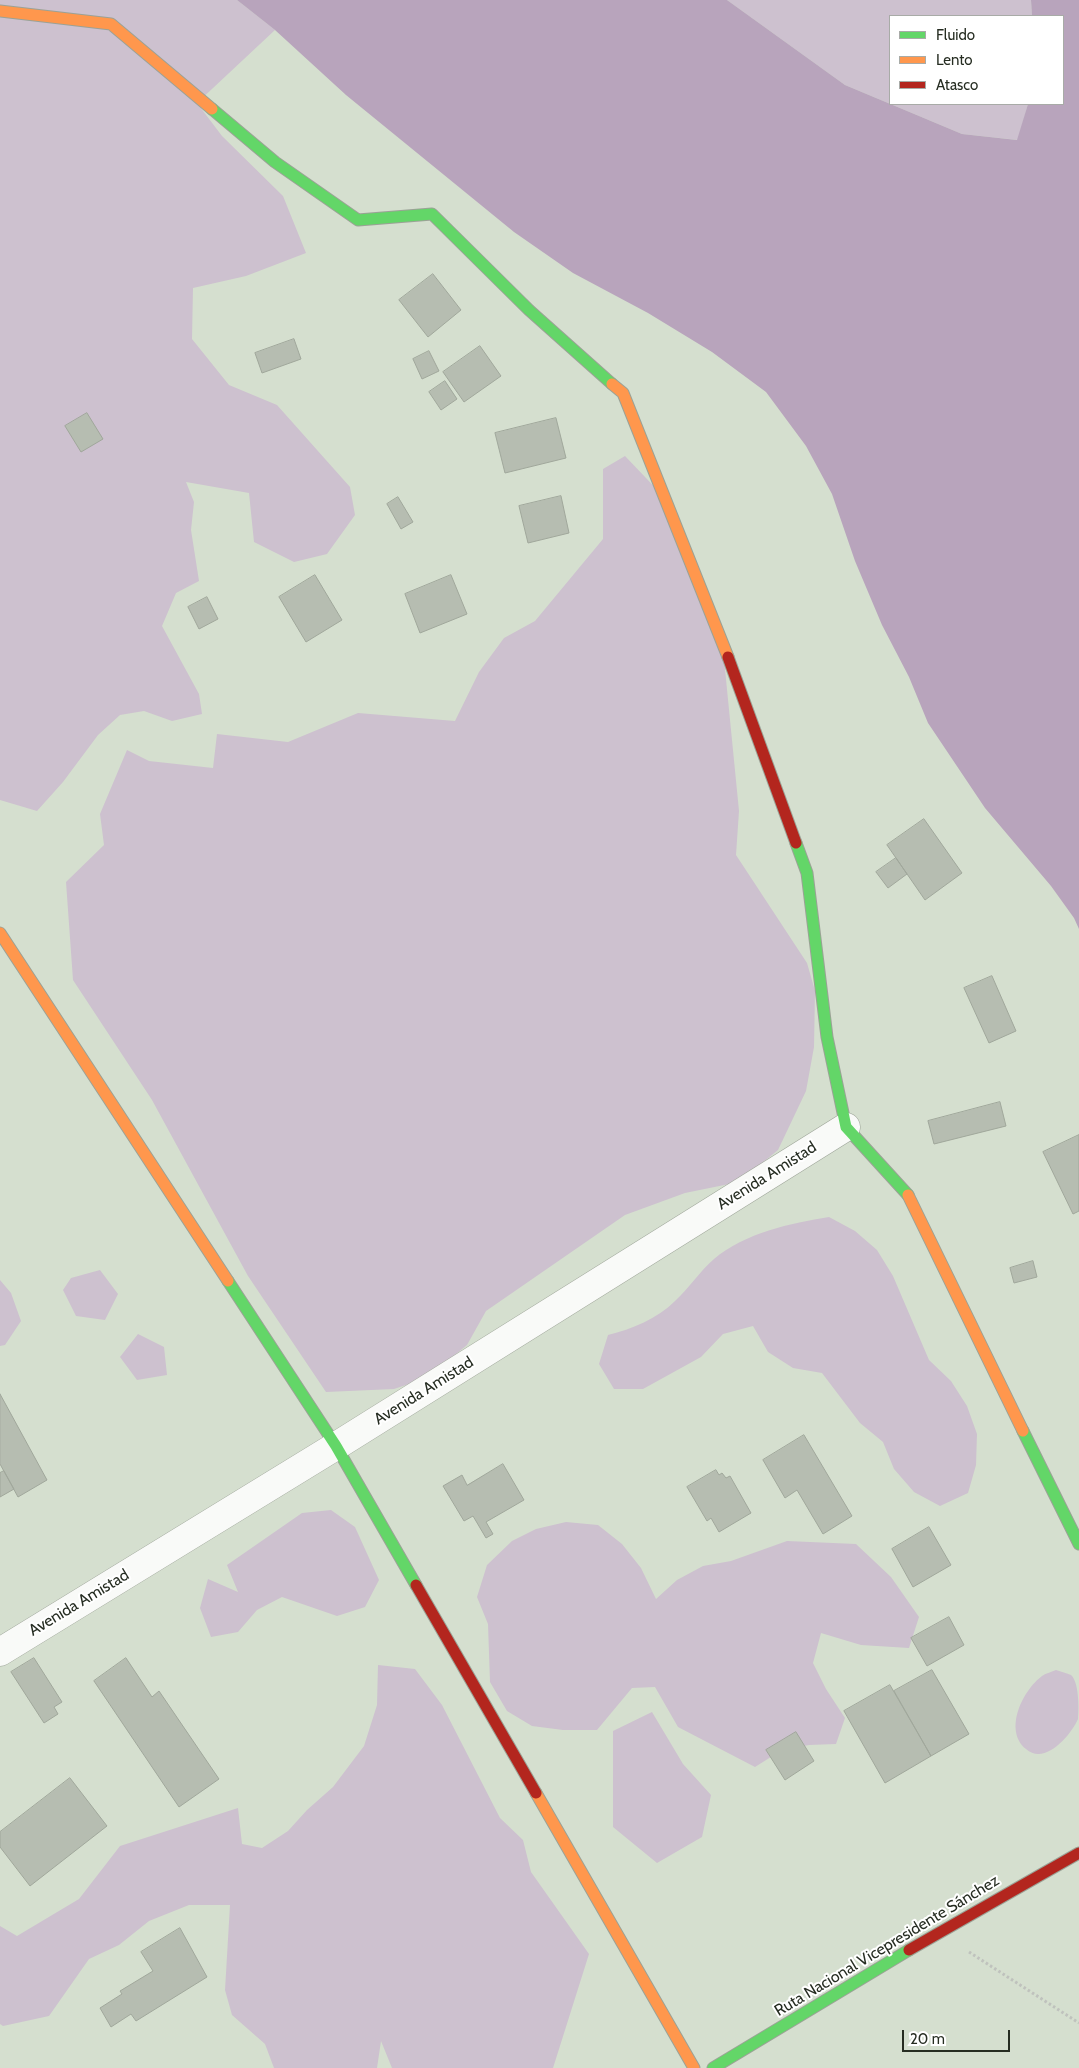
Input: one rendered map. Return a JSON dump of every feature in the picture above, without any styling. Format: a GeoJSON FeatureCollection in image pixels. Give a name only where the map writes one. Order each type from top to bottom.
{"type":"FeatureCollection","features":[{"type":"Feature","properties":{"kind":"street"},"geometry":{"type":"LineString","coordinates":[[0,11],[111,24],[275,162],[358,220],[432,214],[530,310],[623,392],[711,612],[806,873],[827,1037],[846,1127],[908,1195],[1079,1544]]}},
{"type":"Feature","properties":{"kind":"street"},"geometry":{"type":"LineString","coordinates":[[0,933],[336,1446],[694,2068]]}},
{"type":"Feature","properties":{"kind":"street","name":"Avenida Amistad"},"geometry":{"type":"LineString","coordinates":[[0,1652],[336,1446],[846,1127]]}},
{"type":"Feature","properties":{"kind":"street","name":"Ruta Nacional Vicepresidente Sánchez"},"geometry":{"type":"LineString","coordinates":[[714,2068],[940,1931],[1079,1853]]}},
{"type":"Feature","properties":{"kind":"path"},"geometry":{"type":"LineString","coordinates":[[940,1931],[968,1952],[1079,2023]]}},
{"type":"Feature","properties":{"kind":"shaded area"},"geometry":{"type":"Polygon","coordinates":[[[0,0],[237,0],[275,30],[197,103],[222,136],[283,196],[306,253],[246,276],[193,288],[192,339],[229,385],[277,405],[350,487],[355,515],[327,554],[294,562],[254,542],[249,493],[186,482],[194,502],[191,530],[199,581],[176,593],[162,626],[199,694],[202,714],[172,721],[144,711],[120,715],[98,735],[63,782],[37,811],[0,800],[0,0]]]}},
{"type":"Feature","properties":{"kind":"shaded area"},"geometry":{"type":"Polygon","coordinates":[[[237,0],[727,0],[845,85],[962,134],[1017,140],[1028,105],[1064,105],[1064,15],[1032,15],[1031,0],[1079,0],[1079,929],[1074,918],[1051,886],[985,808],[928,723],[909,677],[882,625],[855,561],[832,494],[806,446],[766,392],[712,352],[648,313],[573,273],[514,232],[346,95],[275,30],[237,0]]]}},
{"type":"Feature","properties":{"kind":"shaded area"},"geometry":{"type":"Polygon","coordinates":[[[727,0],[1031,0],[1032,15],[889,15],[889,104],[845,85],[727,0]]]}},
{"type":"Feature","properties":{"kind":"shaded area"},"geometry":{"type":"Polygon","coordinates":[[[892,105],[1028,105],[1018,140],[962,134],[892,105]]]}},
{"type":"Feature","properties":{"kind":"shaded area"},"geometry":{"type":"Polygon","coordinates":[[[625,456],[667,500],[724,659],[739,811],[736,855],[807,963],[815,991],[814,1047],[806,1091],[778,1150],[739,1182],[685,1193],[625,1215],[486,1311],[467,1345],[427,1378],[394,1389],[326,1392],[248,1276],[152,1100],[73,980],[66,882],[104,845],[100,814],[127,750],[149,761],[213,768],[217,734],[288,742],[358,713],[455,721],[479,672],[504,638],[535,621],[603,539],[603,469],[625,456]]]}},
{"type":"Feature","properties":{"kind":"shaded area"},"geometry":{"type":"Polygon","coordinates":[[[829,1217],[855,1231],[877,1250],[893,1276],[929,1360],[951,1381],[967,1406],[977,1434],[976,1465],[968,1493],[940,1506],[914,1492],[894,1469],[883,1442],[860,1423],[822,1373],[793,1368],[768,1352],[753,1326],[723,1334],[701,1357],[643,1389],[614,1389],[599,1364],[608,1335],[626,1330],[660,1313],[680,1296],[714,1259],[726,1250],[769,1230],[829,1217]]]}},
{"type":"Feature","properties":{"kind":"shaded area"},"geometry":{"type":"Polygon","coordinates":[[[100,1270],[118,1294],[105,1320],[76,1316],[63,1290],[71,1278],[100,1270]]]}},
{"type":"Feature","properties":{"kind":"shaded area"},"geometry":{"type":"Polygon","coordinates":[[[0,1280],[11,1293],[21,1321],[5,1345],[0,1346],[0,1280]]]}},
{"type":"Feature","properties":{"kind":"shaded area"},"geometry":{"type":"Polygon","coordinates":[[[138,1334],[164,1347],[167,1375],[137,1380],[120,1357],[138,1334]]]}},
{"type":"Feature","properties":{"kind":"shaded area"},"geometry":{"type":"Polygon","coordinates":[[[331,1510],[355,1527],[379,1580],[365,1607],[337,1616],[282,1597],[257,1610],[238,1632],[211,1637],[200,1608],[208,1579],[238,1592],[227,1565],[302,1513],[331,1510]]]}},
{"type":"Feature","properties":{"kind":"shaded area"},"geometry":{"type":"Polygon","coordinates":[[[566,1522],[598,1525],[622,1544],[641,1568],[656,1599],[677,1580],[703,1566],[731,1561],[787,1541],[856,1544],[891,1577],[919,1617],[909,1648],[861,1645],[821,1633],[813,1663],[826,1689],[845,1718],[836,1744],[809,1745],[782,1750],[755,1767],[678,1727],[655,1687],[632,1688],[597,1730],[563,1730],[532,1726],[507,1711],[490,1682],[488,1624],[477,1597],[487,1565],[512,1541],[536,1529],[566,1522]]]}},
{"type":"Feature","properties":{"kind":"shaded area"},"geometry":{"type":"Polygon","coordinates":[[[378,1665],[415,1669],[442,1705],[500,1818],[523,1840],[531,1872],[589,1954],[553,2068],[392,2068],[381,2041],[377,2068],[274,2068],[265,2044],[232,2015],[225,1990],[230,1905],[189,1905],[149,1921],[119,1945],[89,1959],[49,2016],[3,2026],[0,2024],[0,1926],[17,1936],[79,1899],[120,1846],[238,1808],[242,1844],[262,1848],[288,1831],[307,1810],[333,1787],[364,1746],[377,1705],[378,1665]]]}},
{"type":"Feature","properties":{"kind":"shaded area"},"geometry":{"type":"Polygon","coordinates":[[[1056,1670],[1071,1675],[1074,1678],[1078,1696],[1078,1719],[1070,1733],[1056,1746],[1041,1754],[1033,1753],[1026,1749],[1019,1741],[1016,1732],[1018,1711],[1035,1682],[1044,1675],[1056,1670]]]}},
{"type":"Feature","properties":{"kind":"shaded area"},"geometry":{"type":"Polygon","coordinates":[[[652,1712],[683,1764],[711,1795],[702,1837],[657,1863],[613,1827],[613,1731],[652,1712]]]}},
{"type":"Feature","properties":{"kind":"building"},"geometry":{"type":"Polygon","coordinates":[[[433,274],[461,310],[428,337],[399,300],[433,274]]]}},
{"type":"Feature","properties":{"kind":"building"},"geometry":{"type":"Polygon","coordinates":[[[294,339],[301,359],[262,373],[255,353],[294,339]]]}},
{"type":"Feature","properties":{"kind":"building"},"geometry":{"type":"Polygon","coordinates":[[[480,346],[501,376],[464,402],[443,372],[480,346]]]}},
{"type":"Feature","properties":{"kind":"building"},"geometry":{"type":"Polygon","coordinates":[[[429,351],[439,371],[422,379],[413,359],[429,351]]]}},
{"type":"Feature","properties":{"kind":"building"},"geometry":{"type":"Polygon","coordinates":[[[445,381],[457,399],[441,410],[429,392],[445,381]]]}},
{"type":"Feature","properties":{"kind":"building"},"geometry":{"type":"Polygon","coordinates":[[[87,413],[103,439],[81,452],[65,426],[87,413]]]}},
{"type":"Feature","properties":{"kind":"building"},"geometry":{"type":"Polygon","coordinates":[[[556,418],[566,458],[505,473],[495,433],[556,418]]]}},
{"type":"Feature","properties":{"kind":"building"},"geometry":{"type":"Polygon","coordinates":[[[561,496],[569,533],[528,543],[519,506],[561,496]]]}},
{"type":"Feature","properties":{"kind":"building"},"geometry":{"type":"Polygon","coordinates":[[[398,497],[413,522],[401,529],[387,504],[398,497]]]}},
{"type":"Feature","properties":{"kind":"building"},"geometry":{"type":"Polygon","coordinates":[[[315,575],[342,620],[306,642],[279,597],[315,575]]]}},
{"type":"Feature","properties":{"kind":"building"},"geometry":{"type":"Polygon","coordinates":[[[451,575],[467,614],[420,633],[405,594],[451,575]]]}},
{"type":"Feature","properties":{"kind":"building"},"geometry":{"type":"Polygon","coordinates":[[[207,597],[218,619],[199,629],[188,607],[207,597]]]}},
{"type":"Feature","properties":{"kind":"building"},"geometry":{"type":"Polygon","coordinates":[[[924,819],[962,873],[925,900],[887,845],[924,819]]]}},
{"type":"Feature","properties":{"kind":"building"},"geometry":{"type":"Polygon","coordinates":[[[896,858],[907,874],[888,888],[876,872],[896,858]]]}},
{"type":"Feature","properties":{"kind":"building"},"geometry":{"type":"Polygon","coordinates":[[[992,976],[1016,1031],[989,1043],[964,988],[992,976]]]}},
{"type":"Feature","properties":{"kind":"building"},"geometry":{"type":"Polygon","coordinates":[[[1000,1102],[1006,1126],[934,1144],[928,1121],[1000,1102]]]}},
{"type":"Feature","properties":{"kind":"building"},"geometry":{"type":"Polygon","coordinates":[[[1079,1135],[1079,1211],[1073,1214],[1043,1152],[1079,1135]]]}},
{"type":"Feature","properties":{"kind":"building"},"geometry":{"type":"Polygon","coordinates":[[[1033,1261],[1037,1277],[1014,1283],[1010,1268],[1033,1261]]]}},
{"type":"Feature","properties":{"kind":"building"},"geometry":{"type":"Polygon","coordinates":[[[0,1394],[47,1480],[18,1497],[0,1464],[0,1394]]]}},
{"type":"Feature","properties":{"kind":"building"},"geometry":{"type":"Polygon","coordinates":[[[804,1435],[852,1516],[823,1534],[797,1490],[785,1498],[763,1460],[804,1435]]]}},
{"type":"Feature","properties":{"kind":"building"},"geometry":{"type":"Polygon","coordinates":[[[503,1464],[524,1500],[486,1522],[493,1534],[486,1538],[473,1516],[464,1521],[443,1486],[462,1475],[467,1485],[503,1464]]]}},
{"type":"Feature","properties":{"kind":"building"},"geometry":{"type":"Polygon","coordinates":[[[716,1470],[719,1475],[722,1473],[726,1478],[730,1476],[751,1513],[719,1532],[711,1518],[707,1521],[687,1487],[716,1470]]]}},
{"type":"Feature","properties":{"kind":"building"},"geometry":{"type":"Polygon","coordinates":[[[4,1471],[14,1489],[0,1497],[0,1473],[4,1471]]]}},
{"type":"Feature","properties":{"kind":"building"},"geometry":{"type":"Polygon","coordinates":[[[929,1527],[951,1565],[913,1587],[892,1549],[929,1527]]]}},
{"type":"Feature","properties":{"kind":"building"},"geometry":{"type":"Polygon","coordinates":[[[949,1617],[964,1645],[927,1666],[911,1638],[949,1617]]]}},
{"type":"Feature","properties":{"kind":"building"},"geometry":{"type":"Polygon","coordinates":[[[34,1658],[62,1702],[54,1707],[58,1714],[44,1723],[11,1672],[34,1658]]]}},
{"type":"Feature","properties":{"kind":"building"},"geometry":{"type":"Polygon","coordinates":[[[126,1658],[152,1697],[159,1691],[219,1779],[179,1807],[94,1681],[126,1658]]]}},
{"type":"Feature","properties":{"kind":"building"},"geometry":{"type":"Polygon","coordinates":[[[932,1670],[969,1734],[931,1756],[894,1691],[932,1670]]]}},
{"type":"Feature","properties":{"kind":"building"},"geometry":{"type":"Polygon","coordinates":[[[890,1685],[931,1756],[885,1783],[844,1711],[890,1685]]]}},
{"type":"Feature","properties":{"kind":"building"},"geometry":{"type":"Polygon","coordinates":[[[796,1732],[814,1761],[785,1780],[766,1750],[796,1732]]]}},
{"type":"Feature","properties":{"kind":"building"},"geometry":{"type":"Polygon","coordinates":[[[70,1778],[107,1826],[30,1886],[0,1847],[0,1832],[70,1778]]]}},
{"type":"Feature","properties":{"kind":"building"},"geometry":{"type":"Polygon","coordinates":[[[180,1928],[207,1977],[136,2021],[131,2014],[111,2027],[100,2008],[122,1994],[120,1991],[153,1971],[141,1952],[180,1928]]]}},
{"type":"Feature","properties":{"kind":"traffic: fast"},"geometry":{"type":"LineString","coordinates":[[212,109],[275,162],[358,220],[432,214],[529,310],[612,384]]}},
{"type":"Feature","properties":{"kind":"traffic: fast"},"geometry":{"type":"LineString","coordinates":[[796,843],[807,873],[827,1037],[846,1127],[908,1195]]}},
{"type":"Feature","properties":{"kind":"traffic: fast"},"geometry":{"type":"LineString","coordinates":[[228,1281],[336,1446],[416,1585]]}},
{"type":"Feature","properties":{"kind":"traffic: fast"},"geometry":{"type":"LineString","coordinates":[[1023,1431],[1079,1544]]}},
{"type":"Feature","properties":{"kind":"traffic: fast"},"geometry":{"type":"LineString","coordinates":[[713,2068],[909,1950]]}},
{"type":"Feature","properties":{"kind":"traffic: slow"},"geometry":{"type":"LineString","coordinates":[[0,11],[111,24],[212,109]]}},
{"type":"Feature","properties":{"kind":"traffic: slow"},"geometry":{"type":"LineString","coordinates":[[612,384],[623,393],[728,657]]}},
{"type":"Feature","properties":{"kind":"traffic: slow"},"geometry":{"type":"LineString","coordinates":[[0,933],[228,1281]]}},
{"type":"Feature","properties":{"kind":"traffic: slow"},"geometry":{"type":"LineString","coordinates":[[908,1195],[1023,1431]]}},
{"type":"Feature","properties":{"kind":"traffic: slow"},"geometry":{"type":"LineString","coordinates":[[536,1793],[694,2068]]}},
{"type":"Feature","properties":{"kind":"traffic: jam"},"geometry":{"type":"LineString","coordinates":[[728,657],[796,843]]}},
{"type":"Feature","properties":{"kind":"traffic: jam"},"geometry":{"type":"LineString","coordinates":[[416,1585],[536,1793]]}},
{"type":"Feature","properties":{"kind":"traffic: jam"},"geometry":{"type":"LineString","coordinates":[[909,1950],[1079,1853]]}}]}
